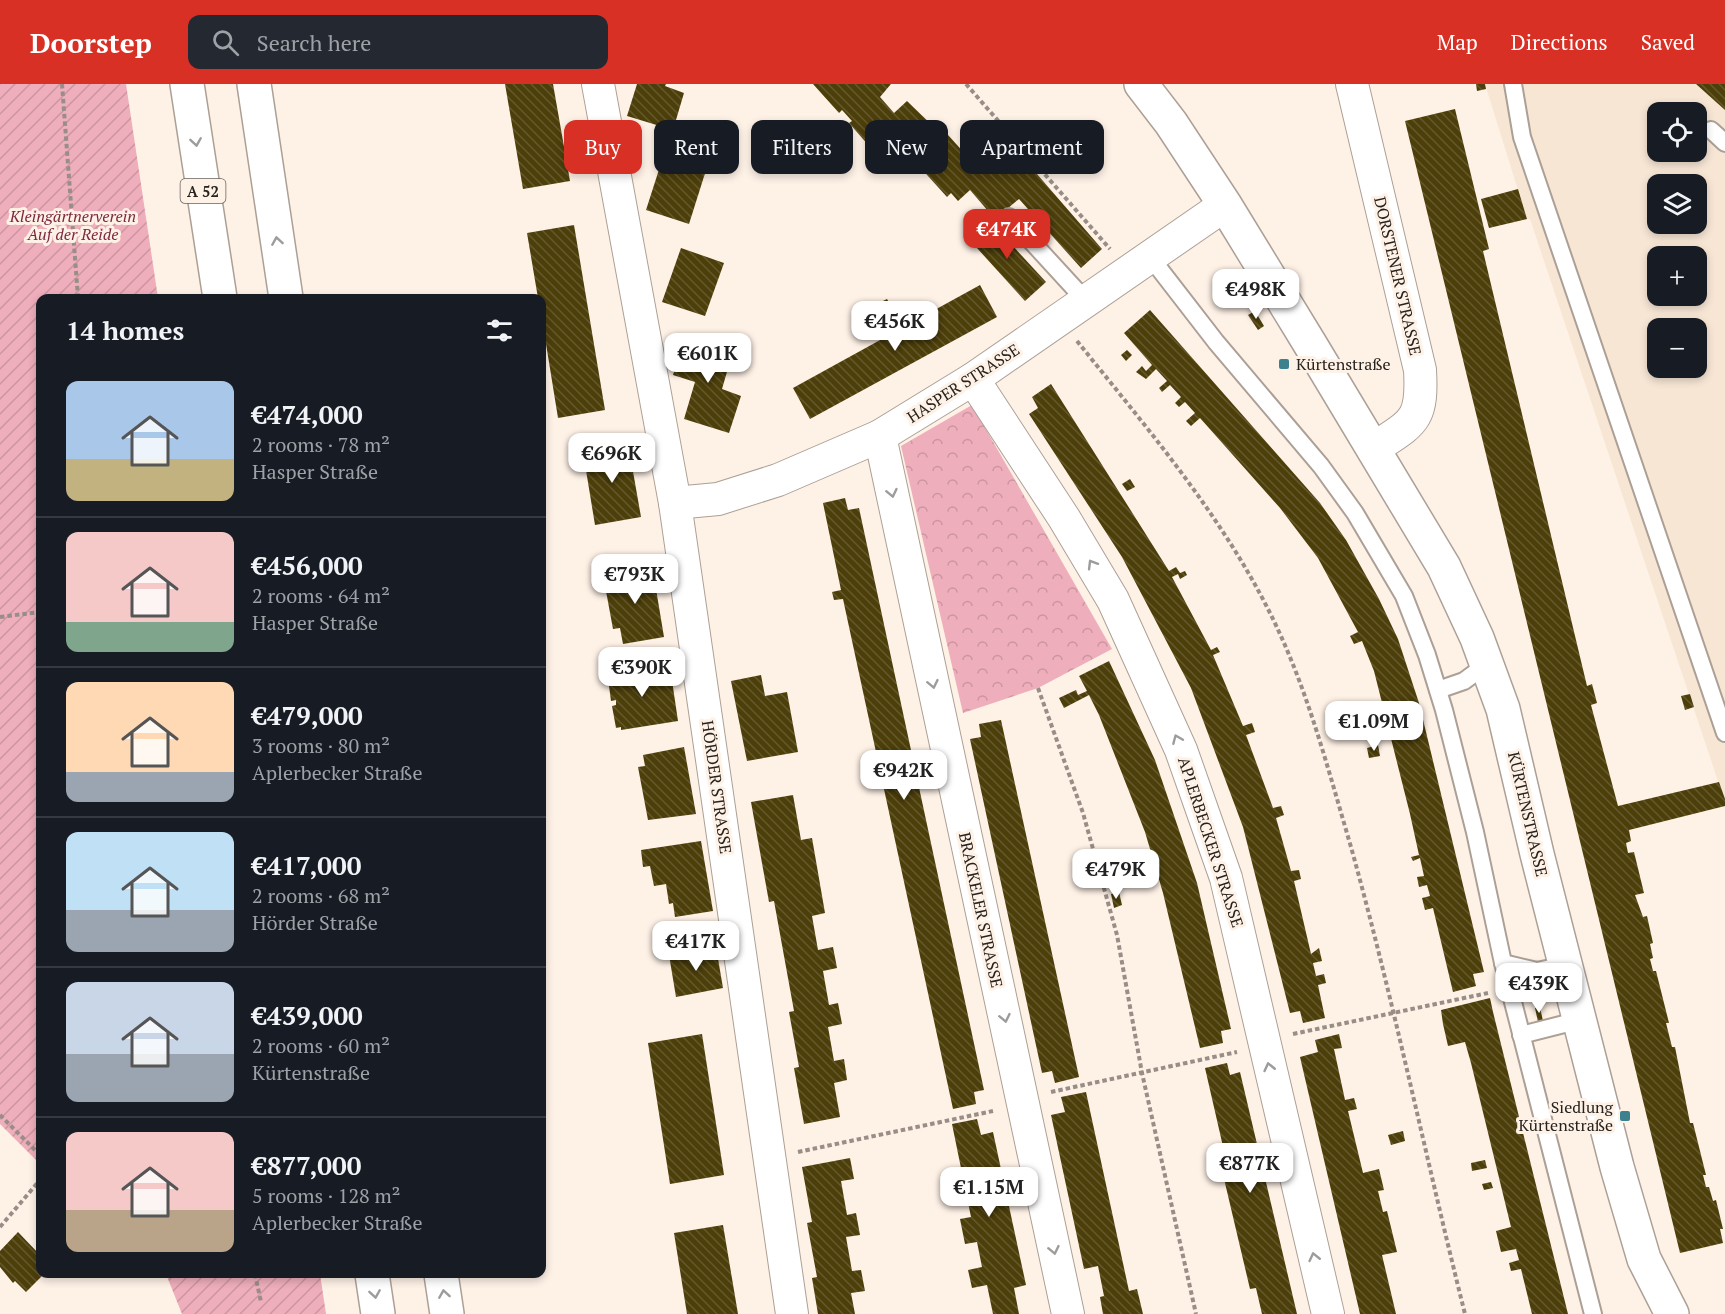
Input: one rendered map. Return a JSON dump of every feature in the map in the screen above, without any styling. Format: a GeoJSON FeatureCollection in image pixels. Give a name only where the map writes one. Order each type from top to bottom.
{"type":"FeatureCollection","features":[{"type":"Feature","properties":{"kind":"main road","name":"A 52"},"geometry":{"type":"LineString","coordinates":[[187,84],[219,294]]}},
{"type":"Feature","properties":{"kind":"main road"},"geometry":{"type":"LineString","coordinates":[[254,84],[285,294]]}},
{"type":"Feature","properties":{"kind":"main road","name":"KÜRTENSTRASSE"},"geometry":{"type":"LineString","coordinates":[[1141,84],[1171,123],[1225,205],[1444,567],[1486,664],[1503,709],[1565,965],[1644,1259],[1672,1314]]}},
{"type":"Feature","properties":{"kind":"main road"},"geometry":{"type":"LineString","coordinates":[[373,1278],[378,1314]]}},
{"type":"Feature","properties":{"kind":"main road"},"geometry":{"type":"LineString","coordinates":[[442,1278],[447,1314]]}},
{"type":"Feature","properties":{"kind":"street","name":"HÖRDER STRASSE"},"geometry":{"type":"LineString","coordinates":[[598,84],[675,503],[772,1157],[792,1314]]}},
{"type":"Feature","properties":{"kind":"street","name":"DORSTENER STRASSE"},"geometry":{"type":"LineString","coordinates":[[1352,84],[1420,370],[1421,385],[1420,409],[1404,428],[1373,449]]}},
{"type":"Feature","properties":{"kind":"street","name":"HASPER STRASSE"},"geometry":{"type":"LineString","coordinates":[[675,503],[718,499],[778,480],[880,436],[973,379],[1225,205]]}},
{"type":"Feature","properties":{"kind":"street","name":"APLERBECKER STRASSE"},"geometry":{"type":"LineString","coordinates":[[973,379],[1064,518],[1113,600],[1182,750],[1222,868],[1244,949],[1328,1314]]}},
{"type":"Feature","properties":{"kind":"street","name":"BRACKELER STRASSE"},"geometry":{"type":"LineString","coordinates":[[880,436],[1068,1314]]}},
{"type":"Feature","properties":{"kind":"lane"},"geometry":{"type":"LineString","coordinates":[[1512,84],[1522,137],[1725,733]]}},
{"type":"Feature","properties":{"kind":"lane"},"geometry":{"type":"LineString","coordinates":[[1711,130],[1725,143]]}},
{"type":"Feature","properties":{"kind":"lane"},"geometry":{"type":"LineString","coordinates":[[1010,217],[1087,302]]}},
{"type":"Feature","properties":{"kind":"lane"},"geometry":{"type":"LineString","coordinates":[[1140,265],[1216,342],[1321,466],[1355,513],[1404,596],[1438,690],[1475,832],[1509,988],[1593,1314]]}},
{"type":"Feature","properties":{"kind":"lane"},"geometry":{"type":"LineString","coordinates":[[1438,690],[1464,681],[1486,664]]}},
{"type":"Feature","properties":{"kind":"lane"},"geometry":{"type":"LineString","coordinates":[[1503,963],[1537,970],[1565,965]]}},
{"type":"Feature","properties":{"kind":"lane"},"geometry":{"type":"LineString","coordinates":[[1521,1035],[1580,1020]]}},
{"type":"Feature","properties":{"kind":"path"},"geometry":{"type":"LineString","coordinates":[[62,84],[78,294]]}},
{"type":"Feature","properties":{"kind":"path"},"geometry":{"type":"LineString","coordinates":[[966,84],[1140,265]]}},
{"type":"Feature","properties":{"kind":"path"},"geometry":{"type":"LineString","coordinates":[[1059,320],[1220,526],[1251,577],[1280,634],[1306,701],[1330,775],[1374,932],[1465,1314]]}},
{"type":"Feature","properties":{"kind":"path"},"geometry":{"type":"LineString","coordinates":[[0,617],[36,612]]}},
{"type":"Feature","properties":{"kind":"path"},"geometry":{"type":"LineString","coordinates":[[1038,688],[1083,813],[1114,924],[1142,1072],[1196,1314]]}},
{"type":"Feature","properties":{"kind":"path"},"geometry":{"type":"LineString","coordinates":[[772,1157],[1509,988]]}},
{"type":"Feature","properties":{"kind":"path"},"geometry":{"type":"LineString","coordinates":[[0,1115],[36,1151]]}},
{"type":"Feature","properties":{"kind":"path"},"geometry":{"type":"LineString","coordinates":[[0,1227],[36,1185]]}},
{"type":"Feature","properties":{"kind":"path"},"geometry":{"type":"LineString","coordinates":[[256,1278],[261,1302]]}},
{"type":"Feature","properties":{"kind":"shaded area"},"geometry":{"type":"Polygon","coordinates":[[[1485,84],[1725,84],[1725,802],[1530,219],[1527,219],[1485,84]]]}},
{"type":"Feature","properties":{"kind":"green space","name":"Kleingärtnerverein Auf der Reide"},"geometry":{"type":"Polygon","coordinates":[[[0,84],[126,84],[157,294],[36,294],[36,1160],[0,1124],[0,84]]]}},
{"type":"Feature","properties":{"kind":"green space"},"geometry":{"type":"Polygon","coordinates":[[[972,405],[1112,649],[1038,688],[963,713],[901,446],[972,405]]]}},
{"type":"Feature","properties":{"kind":"green space"},"geometry":{"type":"Polygon","coordinates":[[[168,1278],[321,1278],[326,1314],[182,1314],[168,1278]]]}},
{"type":"Feature","properties":{"kind":"building"},"geometry":{"type":"Polygon","coordinates":[[[505,84],[553,84],[564,147],[564,174],[569,174],[570,181],[523,189],[505,84]]]}},
{"type":"Feature","properties":{"kind":"building"},"geometry":{"type":"Polygon","coordinates":[[[637,84],[666,84],[665,86],[684,93],[676,120],[654,120],[654,124],[627,116],[637,84]]]}},
{"type":"Feature","properties":{"kind":"building"},"geometry":{"type":"Polygon","coordinates":[[[813,84],[891,84],[880,97],[894,113],[907,101],[927,120],[865,120],[865,141],[853,128],[853,120],[842,110],[839,113],[813,84]]]}},
{"type":"Feature","properties":{"kind":"building"},"geometry":{"type":"Polygon","coordinates":[[[1476,84],[1485,84],[1486,89],[1477,91],[1476,84]]]}},
{"type":"Feature","properties":{"kind":"building"},"geometry":{"type":"Polygon","coordinates":[[[1696,84],[1725,84],[1725,110],[1696,84]]]}},
{"type":"Feature","properties":{"kind":"building"},"geometry":{"type":"Polygon","coordinates":[[[1455,109],[1489,249],[1483,251],[1587,686],[1592,684],[1597,703],[1591,705],[1618,806],[1719,782],[1725,799],[1725,806],[1629,830],[1631,841],[1626,843],[1628,853],[1634,852],[1644,893],[1635,895],[1643,917],[1647,916],[1653,943],[1650,944],[1653,958],[1650,959],[1653,971],[1656,971],[1669,1023],[1666,1023],[1672,1047],[1675,1047],[1690,1123],[1693,1123],[1706,1175],[1703,1175],[1706,1187],[1709,1187],[1713,1201],[1716,1200],[1723,1229],[1720,1229],[1723,1243],[1680,1253],[1405,121],[1455,109]]]}},
{"type":"Feature","properties":{"kind":"building"},"geometry":{"type":"Polygon","coordinates":[[[948,135],[960,148],[960,174],[1037,174],[1102,249],[1081,268],[1019,199],[995,219],[970,190],[958,201],[951,193],[947,197],[926,174],[948,174],[948,135]]]}},
{"type":"Feature","properties":{"kind":"building"},"geometry":{"type":"Polygon","coordinates":[[[658,174],[705,174],[689,224],[646,210],[658,174]]]}},
{"type":"Feature","properties":{"kind":"building"},"geometry":{"type":"Polygon","coordinates":[[[1518,189],[1527,219],[1489,228],[1481,199],[1518,189]]]}},
{"type":"Feature","properties":{"kind":"building"},"geometry":{"type":"Polygon","coordinates":[[[988,219],[1046,282],[1025,301],[967,237],[988,219]]]}},
{"type":"Feature","properties":{"kind":"building"},"geometry":{"type":"Polygon","coordinates":[[[574,225],[605,410],[558,418],[546,344],[546,294],[537,294],[527,233],[574,225]]]}},
{"type":"Feature","properties":{"kind":"building"},"geometry":{"type":"Polygon","coordinates":[[[681,248],[724,263],[705,316],[662,302],[681,248]]]}},
{"type":"Feature","properties":{"kind":"building"},"geometry":{"type":"Polygon","coordinates":[[[980,285],[997,317],[810,419],[793,388],[980,285]]]}},
{"type":"Feature","properties":{"kind":"building"},"geometry":{"type":"Polygon","coordinates":[[[887,299],[894,311],[884,316],[877,304],[887,299]]]}},
{"type":"Feature","properties":{"kind":"building"},"geometry":{"type":"Polygon","coordinates":[[[1150,310],[1320,503],[1346,540],[1379,599],[1398,639],[1419,703],[1484,972],[1473,974],[1476,986],[1453,992],[1433,908],[1425,910],[1422,898],[1430,896],[1427,885],[1419,887],[1417,877],[1424,876],[1420,858],[1413,861],[1411,857],[1419,855],[1374,671],[1362,641],[1354,644],[1350,636],[1358,632],[1318,558],[1280,508],[1200,418],[1191,426],[1186,421],[1195,413],[1185,402],[1179,407],[1175,403],[1181,397],[1170,385],[1162,392],[1159,388],[1167,381],[1156,369],[1146,379],[1136,372],[1142,366],[1146,371],[1152,365],[1124,333],[1150,310]]]}},
{"type":"Feature","properties":{"kind":"building"},"geometry":{"type":"Polygon","coordinates":[[[1255,311],[1264,326],[1258,330],[1248,315],[1255,311]]]}},
{"type":"Feature","properties":{"kind":"building"},"geometry":{"type":"Polygon","coordinates":[[[872,324],[876,330],[866,335],[863,328],[872,324]]]}},
{"type":"Feature","properties":{"kind":"building"},"geometry":{"type":"Polygon","coordinates":[[[685,337],[733,351],[722,389],[741,396],[729,433],[684,419],[695,382],[673,375],[685,337]]]}},
{"type":"Feature","properties":{"kind":"building"},"geometry":{"type":"Polygon","coordinates":[[[1127,350],[1132,355],[1126,361],[1121,355],[1127,350]]]}},
{"type":"Feature","properties":{"kind":"building"},"geometry":{"type":"Polygon","coordinates":[[[1051,384],[1169,571],[1176,567],[1180,573],[1185,571],[1187,575],[1180,579],[1178,574],[1172,577],[1211,650],[1217,647],[1220,652],[1213,655],[1243,726],[1252,723],[1255,732],[1246,735],[1273,808],[1281,806],[1284,815],[1276,818],[1291,871],[1299,870],[1301,879],[1294,881],[1311,954],[1319,948],[1322,961],[1313,963],[1316,976],[1324,974],[1326,983],[1318,985],[1325,1018],[1303,1023],[1300,1011],[1290,1013],[1243,827],[1191,688],[1122,557],[1029,414],[1038,408],[1032,397],[1051,384]]]}},
{"type":"Feature","properties":{"kind":"building"},"geometry":{"type":"Polygon","coordinates":[[[628,443],[641,517],[595,525],[583,452],[628,443]]]}},
{"type":"Feature","properties":{"kind":"building"},"geometry":{"type":"Polygon","coordinates":[[[1130,479],[1135,487],[1127,491],[1122,484],[1130,479]]]}},
{"type":"Feature","properties":{"kind":"building"},"geometry":{"type":"Polygon","coordinates":[[[845,498],[848,510],[859,508],[984,1090],[974,1092],[976,1104],[953,1109],[843,599],[834,600],[832,592],[841,590],[823,503],[845,498]]]}},
{"type":"Feature","properties":{"kind":"building"},"geometry":{"type":"Polygon","coordinates":[[[652,565],[664,637],[623,644],[620,628],[613,629],[606,591],[614,590],[611,572],[652,565]]]}},
{"type":"Feature","properties":{"kind":"building"},"geometry":{"type":"Polygon","coordinates":[[[1109,661],[1155,760],[1197,883],[1231,1029],[1221,1031],[1223,1043],[1200,1048],[1163,893],[1145,832],[1099,715],[1089,695],[1064,708],[1059,698],[1076,690],[1078,695],[1087,691],[1079,676],[1109,661]]]}},
{"type":"Feature","properties":{"kind":"building"},"geometry":{"type":"Polygon","coordinates":[[[670,667],[678,721],[621,730],[621,727],[616,728],[612,706],[616,705],[616,700],[611,701],[607,671],[628,668],[629,673],[670,667]]]}},
{"type":"Feature","properties":{"kind":"building"},"geometry":{"type":"Polygon","coordinates":[[[761,675],[765,696],[787,692],[798,752],[747,761],[731,681],[761,675]]]}},
{"type":"Feature","properties":{"kind":"building"},"geometry":{"type":"Polygon","coordinates":[[[1690,694],[1694,707],[1685,710],[1681,696],[1690,694]]]}},
{"type":"Feature","properties":{"kind":"building"},"geometry":{"type":"Polygon","coordinates":[[[1001,720],[1079,1077],[1055,1083],[1052,1071],[1042,1073],[970,739],[981,737],[979,724],[1001,720]]]}},
{"type":"Feature","properties":{"kind":"building"},"geometry":{"type":"Polygon","coordinates":[[[1378,745],[1380,756],[1369,758],[1367,748],[1378,745]]]}},
{"type":"Feature","properties":{"kind":"building"},"geometry":{"type":"Polygon","coordinates":[[[684,747],[696,814],[648,820],[638,767],[645,766],[643,755],[684,747]]]}},
{"type":"Feature","properties":{"kind":"building"},"geometry":{"type":"Polygon","coordinates":[[[793,795],[801,840],[812,838],[825,913],[812,916],[818,950],[833,947],[837,968],[823,971],[829,1005],[838,1003],[842,1024],[828,1027],[834,1061],[844,1059],[847,1080],[834,1083],[840,1117],[804,1124],[794,1068],[799,1067],[789,1012],[794,1011],[774,901],[769,902],[751,802],[793,795]]]}},
{"type":"Feature","properties":{"kind":"building"},"geometry":{"type":"Polygon","coordinates":[[[701,841],[713,911],[675,917],[673,903],[669,904],[666,884],[654,886],[650,866],[643,867],[641,850],[701,841]]]}},
{"type":"Feature","properties":{"kind":"building"},"geometry":{"type":"Polygon","coordinates":[[[1119,892],[1122,905],[1114,908],[1111,894],[1119,892]]]}},
{"type":"Feature","properties":{"kind":"building"},"geometry":{"type":"Polygon","coordinates":[[[716,947],[723,988],[676,997],[669,955],[716,947]]]}},
{"type":"Feature","properties":{"kind":"building"},"geometry":{"type":"Polygon","coordinates":[[[1490,998],[1568,1314],[1532,1314],[1521,1269],[1511,1271],[1509,1263],[1519,1260],[1516,1249],[1501,1252],[1496,1231],[1511,1227],[1471,1063],[1465,1042],[1448,1046],[1441,1010],[1490,998]]]}},
{"type":"Feature","properties":{"kind":"building"},"geometry":{"type":"Polygon","coordinates":[[[1540,1007],[1543,1021],[1538,1022],[1535,1008],[1540,1007]]]}},
{"type":"Feature","properties":{"kind":"building"},"geometry":{"type":"Polygon","coordinates":[[[702,1034],[724,1175],[670,1184],[648,1043],[702,1034]]]}},
{"type":"Feature","properties":{"kind":"building"},"geometry":{"type":"Polygon","coordinates":[[[1339,1034],[1342,1048],[1334,1049],[1345,1100],[1354,1098],[1357,1109],[1348,1111],[1363,1173],[1379,1169],[1384,1190],[1378,1191],[1383,1212],[1387,1211],[1397,1252],[1382,1255],[1396,1314],[1360,1314],[1300,1057],[1318,1052],[1315,1040],[1339,1034]]]}},
{"type":"Feature","properties":{"kind":"building"},"geometry":{"type":"Polygon","coordinates":[[[1227,1063],[1230,1075],[1240,1072],[1297,1314],[1262,1314],[1256,1288],[1250,1289],[1221,1166],[1227,1164],[1205,1068],[1227,1063]]]}},
{"type":"Feature","properties":{"kind":"building"},"geometry":{"type":"Polygon","coordinates":[[[1086,1092],[1129,1291],[1137,1289],[1143,1314],[1103,1314],[1100,1297],[1104,1296],[1098,1266],[1084,1269],[1051,1115],[1065,1112],[1061,1097],[1086,1092]]]}},
{"type":"Feature","properties":{"kind":"building"},"geometry":{"type":"Polygon","coordinates":[[[977,1119],[981,1135],[993,1132],[1026,1285],[1014,1288],[1019,1314],[993,1314],[987,1285],[972,1288],[968,1270],[982,1267],[977,1242],[965,1244],[960,1219],[971,1217],[952,1124],[977,1119]]]}},
{"type":"Feature","properties":{"kind":"building"},"geometry":{"type":"Polygon","coordinates":[[[1403,1131],[1405,1141],[1391,1145],[1388,1135],[1403,1131]]]}},
{"type":"Feature","properties":{"kind":"building"},"geometry":{"type":"Polygon","coordinates":[[[850,1158],[854,1179],[841,1181],[847,1215],[856,1213],[860,1235],[846,1237],[852,1271],[861,1270],[865,1291],[851,1293],[855,1314],[818,1314],[812,1278],[817,1277],[807,1223],[812,1222],[802,1167],[850,1158]]]}},
{"type":"Feature","properties":{"kind":"building"},"geometry":{"type":"Polygon","coordinates":[[[1485,1160],[1487,1168],[1472,1171],[1471,1163],[1485,1160]]]}},
{"type":"Feature","properties":{"kind":"building"},"geometry":{"type":"Polygon","coordinates":[[[1491,1182],[1493,1188],[1484,1190],[1482,1184],[1491,1182]]]}},
{"type":"Feature","properties":{"kind":"building"},"geometry":{"type":"Polygon","coordinates":[[[723,1225],[738,1314],[687,1314],[674,1233],[723,1225]]]}},
{"type":"Feature","properties":{"kind":"building"},"geometry":{"type":"Polygon","coordinates":[[[18,1232],[36,1251],[36,1278],[40,1278],[26,1292],[15,1281],[13,1283],[0,1267],[0,1251],[18,1232]]]}},
{"type":"Feature","properties":{"kind":"place","name":"Kürtenstraße"},"geometry":{"type":"Point","coordinates":[1284,364]}},
{"type":"Feature","properties":{"kind":"place","name":"Siedlung Kürtenstraße"},"geometry":{"type":"Point","coordinates":[1625,1116]}}]}
